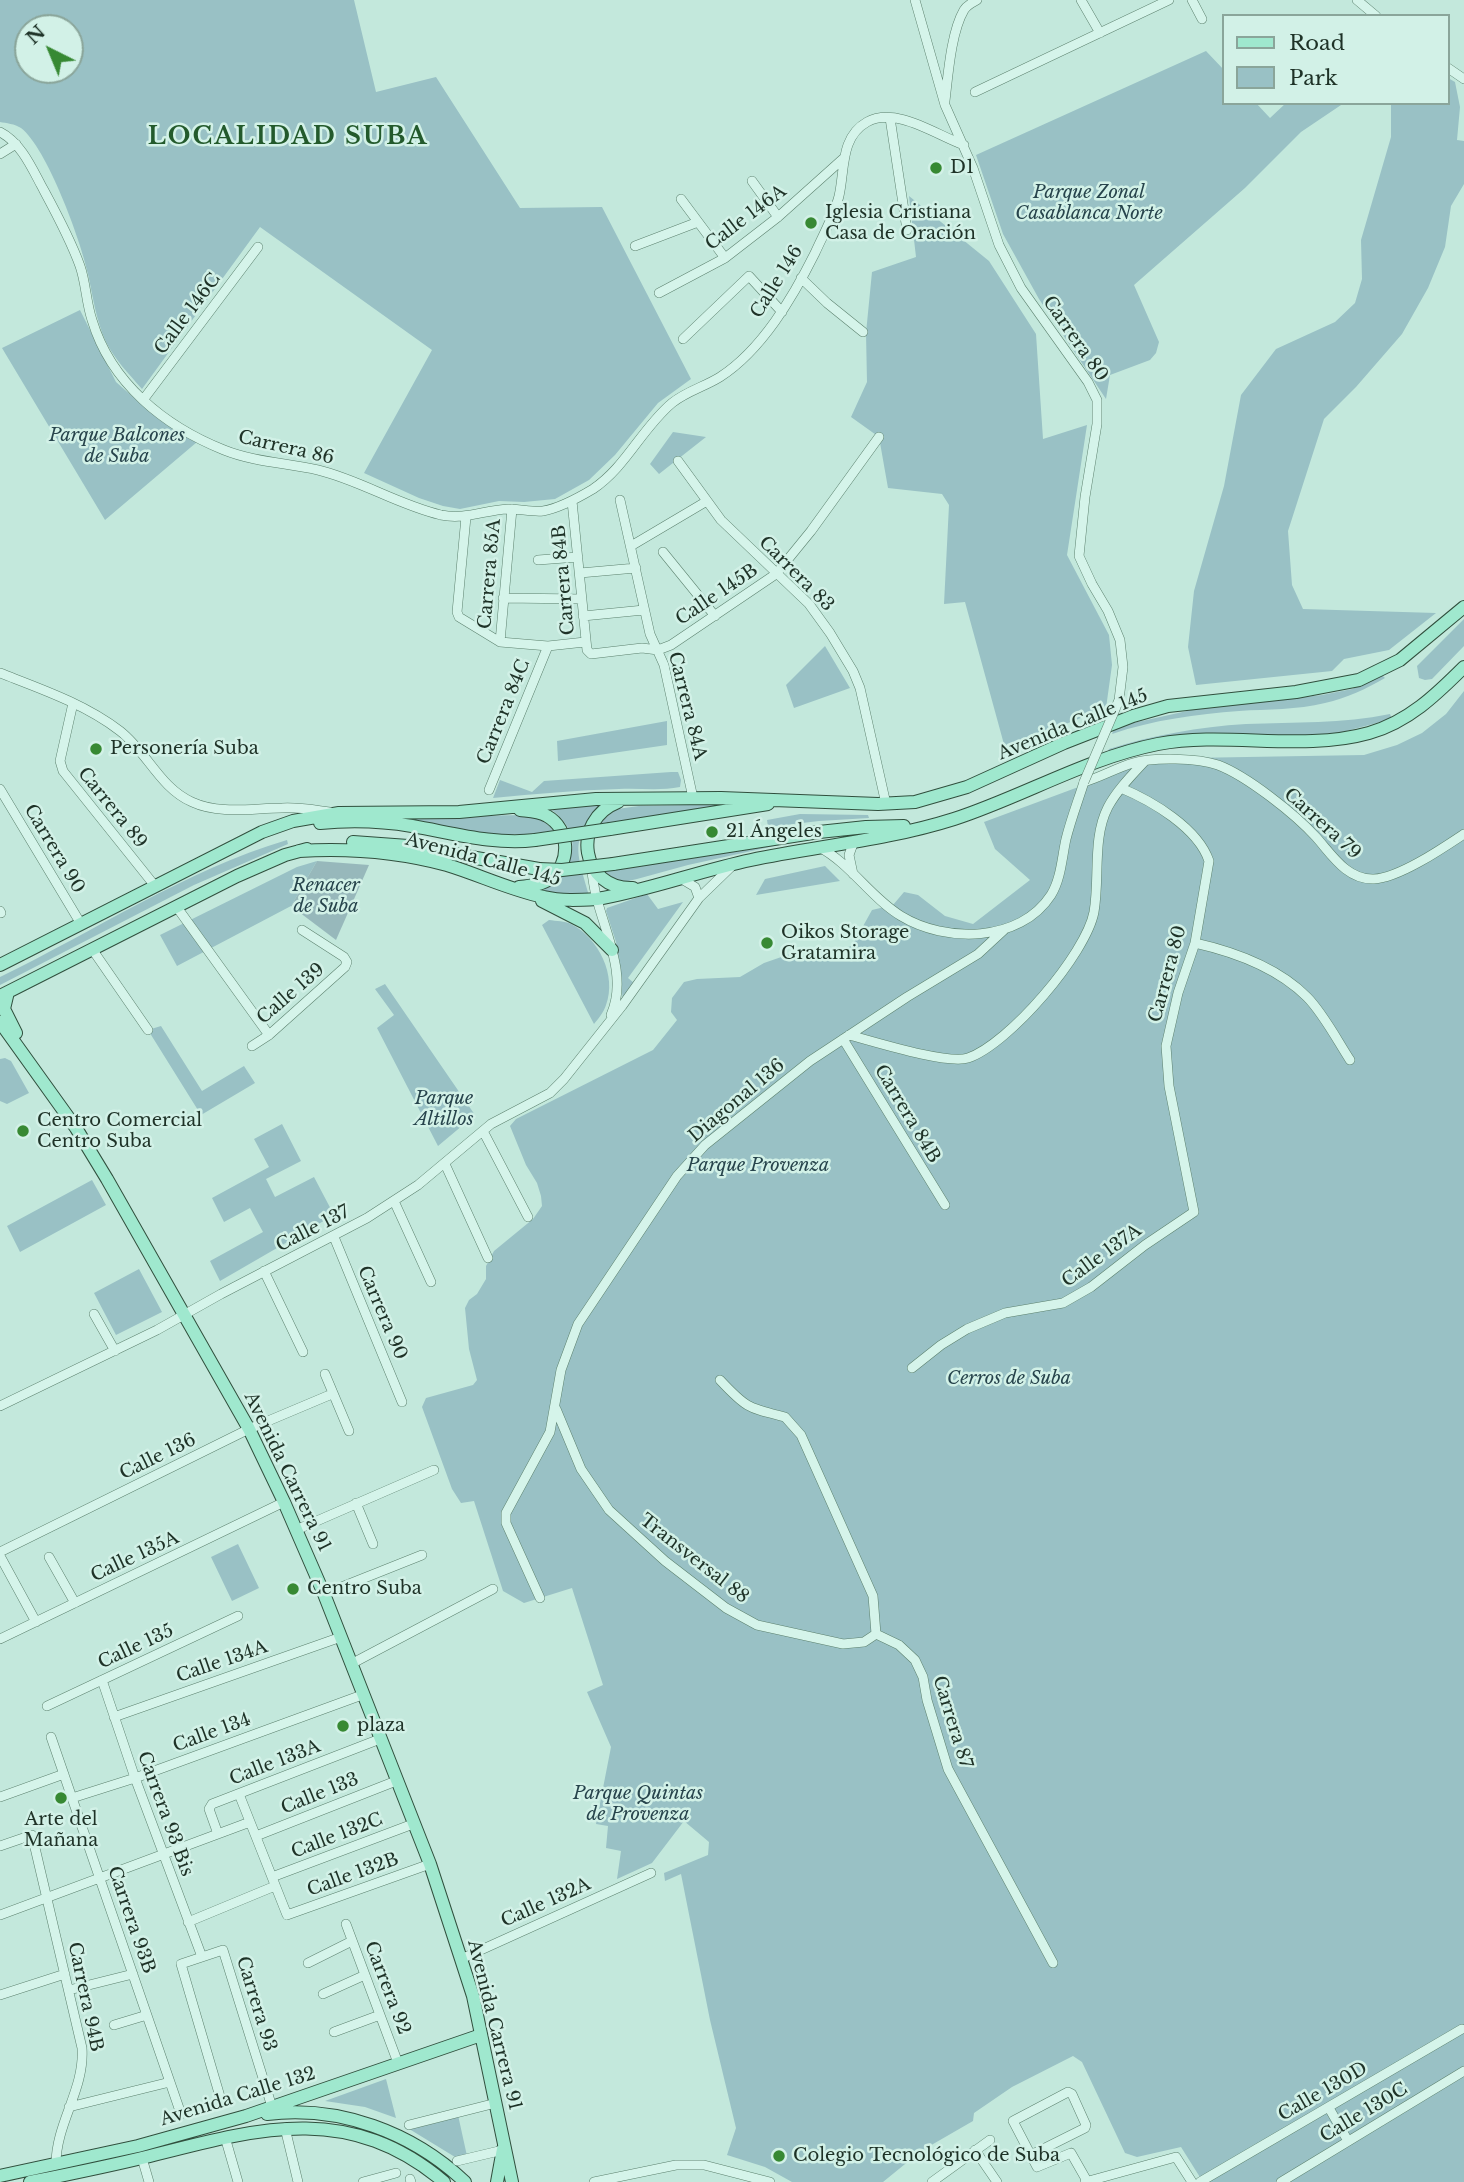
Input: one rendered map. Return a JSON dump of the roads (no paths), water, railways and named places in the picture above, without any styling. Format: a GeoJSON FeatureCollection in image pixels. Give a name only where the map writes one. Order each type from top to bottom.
{"type":"FeatureCollection","features":[{"type":"Feature","properties":{"kind":"main road","name":"Avenida Calle 145"},"geometry":{"type":"LineString","coordinates":[[0,965],[278,825],[339,813],[459,812],[561,801],[693,798],[886,804],[915,802],[967,787],[1064,743],[1157,709],[1296,692],[1359,680],[1400,660],[1464,607]]}},
{"type":"Feature","properties":{"kind":"main road","name":"Avenida Calle 145"},"geometry":{"type":"LineString","coordinates":[[299,851],[345,849],[413,858],[558,899],[617,896],[736,863],[913,831],[1158,744],[1193,740],[1315,739],[1371,732],[1401,720],[1416,710],[1464,667]]}},
{"type":"Feature","properties":{"kind":"main road"},"geometry":{"type":"LineString","coordinates":[[631,799],[610,805],[594,820],[587,840],[590,861],[603,879],[614,885],[626,889],[658,884]]}},
{"type":"Feature","properties":{"kind":"main road","name":"Avenida Calle 145"},"geometry":{"type":"LineString","coordinates":[[223,853],[289,830],[341,821],[408,825],[500,841],[535,840],[800,801]]}},
{"type":"Feature","properties":{"kind":"main road"},"geometry":{"type":"LineString","coordinates":[[491,809],[544,814],[559,826],[565,840],[565,858],[550,879],[515,889]]}},
{"type":"Feature","properties":{"kind":"main road","name":"Avenida Calle 145"},"geometry":{"type":"LineString","coordinates":[[4,994],[237,876],[299,851],[332,843],[377,843],[539,869],[562,870],[819,832],[944,822]]}},
{"type":"Feature","properties":{"kind":"main road"},"geometry":{"type":"LineString","coordinates":[[515,889],[585,923],[612,950]]}},
{"type":"Feature","properties":{"kind":"main road","name":"Avenida Carrera 91"},"geometry":{"type":"LineString","coordinates":[[4,994],[5,1013],[26,1056]]}},
{"type":"Feature","properties":{"kind":"main road","name":"Avenida Carrera 91"},"geometry":{"type":"LineString","coordinates":[[0,1022],[91,1151],[249,1429],[284,1502],[324,1594],[430,1864],[461,1959],[481,2035],[512,2182]]}},
{"type":"Feature","properties":{"kind":"main road","name":"Avenida Calle 132"},"geometry":{"type":"LineString","coordinates":[[0,2176],[138,2146],[246,2116],[481,2035]]}},
{"type":"Feature","properties":{"kind":"main road"},"geometry":{"type":"LineString","coordinates":[[246,2116],[306,2113],[371,2124],[409,2141],[442,2162],[465,2182]]}},
{"type":"Feature","properties":{"kind":"main road","name":"Avenida Calle 132"},"geometry":{"type":"LineString","coordinates":[[30,2182],[225,2137],[285,2128],[332,2130],[368,2138],[397,2150],[444,2182]]}},
{"type":"Feature","properties":{"kind":"main road","name":"Avenida Carrera 91"},"geometry":{"type":"LineString","coordinates":[[496,2182],[503,2144]]}},
{"type":"Feature","properties":{"kind":"street","name":"Carrera 80"},"geometry":{"type":"LineString","coordinates":[[915,0],[945,105],[964,145],[992,228],[1011,269],[1045,324],[1088,382],[1097,400],[1097,424],[1079,556],[1120,640],[1124,667],[1119,700],[1083,786]]}},
{"type":"Feature","properties":{"kind":"street"},"geometry":{"type":"LineString","coordinates":[[945,105],[952,55],[963,11],[977,0]]}},
{"type":"Feature","properties":{"kind":"street"},"geometry":{"type":"LineString","coordinates":[[1081,0],[1100,33]]}},
{"type":"Feature","properties":{"kind":"street"},"geometry":{"type":"LineString","coordinates":[[975,92],[1170,0]]}},
{"type":"Feature","properties":{"kind":"street"},"geometry":{"type":"LineString","coordinates":[[1192,0],[1202,19]]}},
{"type":"Feature","properties":{"kind":"street"},"geometry":{"type":"LineString","coordinates":[[1357,0],[1374,14]]}},
{"type":"Feature","properties":{"kind":"street"},"geometry":{"type":"LineString","coordinates":[[906,230],[890,118],[917,125],[964,145]]}},
{"type":"Feature","properties":{"kind":"street","name":"Calle 146"},"geometry":{"type":"LineString","coordinates":[[466,517],[512,509],[541,511],[572,501],[612,474],[673,402],[730,370],[782,312],[802,278],[831,218],[838,198],[847,145],[857,129],[872,119],[890,118]]}},
{"type":"Feature","properties":{"kind":"street"},"geometry":{"type":"LineString","coordinates":[[0,132],[16,144],[0,154]]}},
{"type":"Feature","properties":{"kind":"street","name":"Carrera 86"},"geometry":{"type":"LineString","coordinates":[[16,144],[37,178],[78,262],[91,318],[112,367],[143,400],[176,424],[230,452],[257,460],[318,470],[423,509],[442,515],[466,517]]}},
{"type":"Feature","properties":{"kind":"street","name":"Calle 146A"},"geometry":{"type":"LineString","coordinates":[[659,293],[724,258],[778,217],[845,157]]}},
{"type":"Feature","properties":{"kind":"street"},"geometry":{"type":"LineString","coordinates":[[752,181],[778,217]]}},
{"type":"Feature","properties":{"kind":"street"},"geometry":{"type":"LineString","coordinates":[[681,199],[724,258]]}},
{"type":"Feature","properties":{"kind":"street"},"geometry":{"type":"LineString","coordinates":[[635,246],[698,222]]}},
{"type":"Feature","properties":{"kind":"street","name":"Calle 146C"},"geometry":{"type":"LineString","coordinates":[[143,400],[258,247]]}},
{"type":"Feature","properties":{"kind":"street"},"geometry":{"type":"LineString","coordinates":[[682,339],[749,276],[782,312]]}},
{"type":"Feature","properties":{"kind":"street"},"geometry":{"type":"LineString","coordinates":[[802,278],[827,303],[863,332]]}},
{"type":"Feature","properties":{"kind":"street","name":"Calle 145B"},"geometry":{"type":"LineString","coordinates":[[592,654],[642,648],[658,650],[671,645],[776,574],[811,531],[878,437]]}},
{"type":"Feature","properties":{"kind":"street","name":"Carrera 83"},"geometry":{"type":"LineString","coordinates":[[678,461],[721,520],[809,604],[853,671],[868,722],[886,804]]}},
{"type":"Feature","properties":{"kind":"street","name":"Carrera 84A"},"geometry":{"type":"LineString","coordinates":[[620,500],[650,634],[664,665],[693,798]]}},
{"type":"Feature","properties":{"kind":"street","name":"Carrera 84B"},"geometry":{"type":"LineString","coordinates":[[572,501],[585,642],[587,650],[592,654]]}},
{"type":"Feature","properties":{"kind":"street"},"geometry":{"type":"LineString","coordinates":[[631,546],[707,501]]}},
{"type":"Feature","properties":{"kind":"street","name":"Carrera 85A"},"geometry":{"type":"LineString","coordinates":[[499,642],[512,509]]}},
{"type":"Feature","properties":{"kind":"street"},"geometry":{"type":"LineString","coordinates":[[466,517],[457,612],[459,617],[499,642],[548,646],[585,642]]}},
{"type":"Feature","properties":{"kind":"street"},"geometry":{"type":"LineString","coordinates":[[663,552],[715,617]]}},
{"type":"Feature","properties":{"kind":"street"},"geometry":{"type":"LineString","coordinates":[[538,560],[579,557]]}},
{"type":"Feature","properties":{"kind":"street"},"geometry":{"type":"LineString","coordinates":[[580,573],[636,568]]}},
{"type":"Feature","properties":{"kind":"street"},"geometry":{"type":"LineString","coordinates":[[503,598],[582,599]]}},
{"type":"Feature","properties":{"kind":"street"},"geometry":{"type":"LineString","coordinates":[[583,616],[644,610]]}},
{"type":"Feature","properties":{"kind":"street","name":"Carrera 84C"},"geometry":{"type":"LineString","coordinates":[[489,790],[548,646]]}},
{"type":"Feature","properties":{"kind":"street"},"geometry":{"type":"LineString","coordinates":[[0,673],[73,703],[120,731],[136,746],[163,780],[192,802],[221,809],[296,808],[339,813]]}},
{"type":"Feature","properties":{"kind":"street","name":"Carrera 89"},"geometry":{"type":"LineString","coordinates":[[73,703],[60,761],[63,771],[155,886]]}},
{"type":"Feature","properties":{"kind":"street"},"geometry":{"type":"LineString","coordinates":[[846,1037],[944,1058],[967,1059],[993,1044],[1057,979],[1083,943],[1094,914],[1101,825],[1108,807],[1145,760]]}},
{"type":"Feature","properties":{"kind":"street","name":"Carrera 79"},"geometry":{"type":"LineString","coordinates":[[1083,786],[1098,777],[1145,760],[1203,761],[1217,764],[1247,780],[1301,821],[1347,871],[1363,878],[1385,878],[1430,856],[1464,834]]}},
{"type":"Feature","properties":{"kind":"street","name":"Diagonal 136"},"geometry":{"type":"LineString","coordinates":[[818,847],[854,875],[885,905],[915,923],[951,933],[978,934],[1005,929],[1028,918],[1052,893],[1083,786]]}},
{"type":"Feature","properties":{"kind":"street","name":"Carrera 80"},"geometry":{"type":"LineString","coordinates":[[1121,788],[1147,799],[1194,835],[1205,848],[1209,861],[1195,943],[1178,993],[1166,1046],[1169,1086],[1194,1212]]}},
{"type":"Feature","properties":{"kind":"street","name":"Carrera 90"},"geometry":{"type":"LineString","coordinates":[[0,789],[82,925]]}},
{"type":"Feature","properties":{"kind":"street"},"geometry":{"type":"LineString","coordinates":[[854,841],[849,862],[854,875]]}},
{"type":"Feature","properties":{"kind":"street","name":"Calle 137"},"geometry":{"type":"LineString","coordinates":[[590,861],[597,899],[616,966],[616,998],[604,1029]]}},
{"type":"Feature","properties":{"kind":"street","name":"Calle 137"},"geometry":{"type":"LineString","coordinates":[[0,1406],[115,1351],[264,1271],[334,1237],[394,1201],[500,1119],[551,1093],[604,1029],[699,898],[736,863]]}},
{"type":"Feature","properties":{"kind":"street"},"geometry":{"type":"LineString","coordinates":[[678,878],[695,887],[699,898]]}},
{"type":"Feature","properties":{"kind":"street"},"geometry":{"type":"LineString","coordinates":[[176,906],[269,1035]]}},
{"type":"Feature","properties":{"kind":"street","name":"Diagonal 136"},"geometry":{"type":"LineString","coordinates":[[555,1407],[561,1370],[578,1324],[677,1176],[705,1145],[810,1061],[978,954],[1005,929]]}},
{"type":"Feature","properties":{"kind":"street","name":"Calle 139"},"geometry":{"type":"LineString","coordinates":[[252,1046],[269,1035],[345,967],[347,962],[344,957],[302,930]]}},
{"type":"Feature","properties":{"kind":"street"},"geometry":{"type":"LineString","coordinates":[[1195,943],[1228,950],[1272,970],[1307,997],[1350,1060]]}},
{"type":"Feature","properties":{"kind":"street"},"geometry":{"type":"LineString","coordinates":[[92,949],[148,1030]]}},
{"type":"Feature","properties":{"kind":"street","name":"Carrera 84B"},"geometry":{"type":"LineString","coordinates":[[846,1037],[945,1205]]}},
{"type":"Feature","properties":{"kind":"street"},"geometry":{"type":"LineString","coordinates":[[484,1131],[528,1217]]}},
{"type":"Feature","properties":{"kind":"street"},"geometry":{"type":"LineString","coordinates":[[445,1164],[488,1258]]}},
{"type":"Feature","properties":{"kind":"street"},"geometry":{"type":"LineString","coordinates":[[394,1201],[431,1282]]}},
{"type":"Feature","properties":{"kind":"street","name":"Calle 137A"},"geometry":{"type":"LineString","coordinates":[[912,1367],[967,1329],[1005,1313],[1063,1303],[1091,1287],[1145,1245],[1194,1212]]}},
{"type":"Feature","properties":{"kind":"street","name":"Carrera 90"},"geometry":{"type":"LineString","coordinates":[[334,1237],[402,1402]]}},
{"type":"Feature","properties":{"kind":"street"},"geometry":{"type":"LineString","coordinates":[[264,1271],[303,1352]]}},
{"type":"Feature","properties":{"kind":"street"},"geometry":{"type":"LineString","coordinates":[[94,1314],[115,1351]]}},
{"type":"Feature","properties":{"kind":"street"},"geometry":{"type":"LineString","coordinates":[[325,1374],[349,1431]]}},
{"type":"Feature","properties":{"kind":"street"},"geometry":{"type":"LineString","coordinates":[[720,1380],[746,1405],[760,1412],[785,1417],[801,1435],[873,1596],[876,1634]]}},
{"type":"Feature","properties":{"kind":"street","name":"Calle 136"},"geometry":{"type":"LineString","coordinates":[[0,1554],[249,1429],[332,1394]]}},
{"type":"Feature","properties":{"kind":"street"},"geometry":{"type":"LineString","coordinates":[[540,1598],[506,1523],[506,1513],[550,1432],[555,1407]]}},
{"type":"Feature","properties":{"kind":"street","name":"Transversal 88"},"geometry":{"type":"LineString","coordinates":[[555,1407],[581,1469],[609,1510],[665,1561],[726,1608],[757,1625],[844,1644],[864,1642],[876,1634]]}},
{"type":"Feature","properties":{"kind":"street"},"geometry":{"type":"LineString","coordinates":[[296,1530],[434,1470]]}},
{"type":"Feature","properties":{"kind":"street","name":"Calle 135A"},"geometry":{"type":"LineString","coordinates":[[1,1636],[36,1622],[284,1502]]}},
{"type":"Feature","properties":{"kind":"street"},"geometry":{"type":"LineString","coordinates":[[356,1503],[373,1544]]}},
{"type":"Feature","properties":{"kind":"street"},"geometry":{"type":"LineString","coordinates":[[0,1554],[36,1622]]}},
{"type":"Feature","properties":{"kind":"street"},"geometry":{"type":"LineString","coordinates":[[324,1594],[422,1555]]}},
{"type":"Feature","properties":{"kind":"street"},"geometry":{"type":"LineString","coordinates":[[49,1557],[75,1603]]}},
{"type":"Feature","properties":{"kind":"street"},"geometry":{"type":"LineString","coordinates":[[351,1664],[494,1589]]}},
{"type":"Feature","properties":{"kind":"street","name":"Calle 135"},"geometry":{"type":"LineString","coordinates":[[47,1706],[238,1616]]}},
{"type":"Feature","properties":{"kind":"street","name":"Carrera 87"},"geometry":{"type":"LineString","coordinates":[[876,1634],[898,1646],[915,1660],[923,1677],[927,1700],[948,1769],[1054,1963]]}},
{"type":"Feature","properties":{"kind":"street","name":"Calle 134A"},"geometry":{"type":"LineString","coordinates":[[114,1717],[341,1637]]}},
{"type":"Feature","properties":{"kind":"street","name":"Carrera 93 Bis"},"geometry":{"type":"LineString","coordinates":[[102,1680],[162,1853],[202,1957]]}},
{"type":"Feature","properties":{"kind":"street","name":"Calle 134"},"geometry":{"type":"LineString","coordinates":[[72,1798],[362,1695]]}},
{"type":"Feature","properties":{"kind":"street","name":"Carrera 93B"},"geometry":{"type":"LineString","coordinates":[[51,1737],[181,2114]]}},
{"type":"Feature","properties":{"kind":"street","name":"Calle 133A"},"geometry":{"type":"LineString","coordinates":[[218,1833],[209,1807],[380,1739]]}},
{"type":"Feature","properties":{"kind":"street"},"geometry":{"type":"LineString","coordinates":[[0,1797],[64,1773]]}},
{"type":"Feature","properties":{"kind":"street","name":"Calle 133"},"geometry":{"type":"LineString","coordinates":[[256,1836],[396,1781]]}},
{"type":"Feature","properties":{"kind":"street"},"geometry":{"type":"LineString","coordinates":[[239,1794],[274,1882]]}},
{"type":"Feature","properties":{"kind":"street"},"geometry":{"type":"LineString","coordinates":[[0,1915],[250,1822]]}},
{"type":"Feature","properties":{"kind":"street","name":"Calle 132C"},"geometry":{"type":"LineString","coordinates":[[188,1922],[274,1882],[413,1824]]}},
{"type":"Feature","properties":{"kind":"street","name":"Carrera 94B"},"geometry":{"type":"LineString","coordinates":[[0,1846],[32,1835],[83,2059],[80,2077],[57,2142],[55,2164]]}},
{"type":"Feature","properties":{"kind":"street","name":"Calle 132B"},"geometry":{"type":"LineString","coordinates":[[274,1882],[287,1915],[430,1864]]}},
{"type":"Feature","properties":{"kind":"street","name":"Calle 132A"},"geometry":{"type":"LineString","coordinates":[[461,1959],[648,1876]]}},
{"type":"Feature","properties":{"kind":"street","name":"Carrera 92"},"geometry":{"type":"LineString","coordinates":[[346,1924],[398,2063]]}},
{"type":"Feature","properties":{"kind":"street"},"geometry":{"type":"LineString","coordinates":[[308,1963],[352,1941]]}},
{"type":"Feature","properties":{"kind":"street","name":"Carrera 93"},"geometry":{"type":"LineString","coordinates":[[202,1957],[223,1950],[272,2107]]}},
{"type":"Feature","properties":{"kind":"street"},"geometry":{"type":"LineString","coordinates":[[202,1957],[181,1964],[221,2100]]}},
{"type":"Feature","properties":{"kind":"street"},"geometry":{"type":"LineString","coordinates":[[0,1995],[65,1974]]}},
{"type":"Feature","properties":{"kind":"street"},"geometry":{"type":"LineString","coordinates":[[69,1990],[133,1974]]}},
{"type":"Feature","properties":{"kind":"street"},"geometry":{"type":"LineString","coordinates":[[323,1994],[365,1975]]}},
{"type":"Feature","properties":{"kind":"street"},"geometry":{"type":"LineString","coordinates":[[114,2025],[147,2015]]}},
{"type":"Feature","properties":{"kind":"street"},"geometry":{"type":"LineString","coordinates":[[334,2032],[380,2015]]}},
{"type":"Feature","properties":{"kind":"street","name":"Calle 130D"},"geometry":{"type":"LineString","coordinates":[[1200,2182],[1462,2029]]}},
{"type":"Feature","properties":{"kind":"street","name":"Calle 130C"},"geometry":{"type":"LineString","coordinates":[[1281,2182],[1464,2071]]}},
{"type":"Feature","properties":{"kind":"street"},"geometry":{"type":"LineString","coordinates":[[69,2107],[170,2082]]}},
{"type":"Feature","properties":{"kind":"street"},"geometry":{"type":"LineString","coordinates":[[1031,2155],[1083,2130],[1086,2125],[1072,2094],[1064,2093],[1013,2121],[1031,2155],[1037,2166],[1071,2153],[1086,2181],[1099,2180],[1176,2157],[1192,2182]]}},
{"type":"Feature","properties":{"kind":"street"},"geometry":{"type":"LineString","coordinates":[[409,2125],[496,2103]]}},
{"type":"Feature","properties":{"kind":"street"},"geometry":{"type":"LineString","coordinates":[[1329,2108],[1348,2141]]}},
{"type":"Feature","properties":{"kind":"street"},"geometry":{"type":"LineString","coordinates":[[285,2128],[298,2182]]}},
{"type":"Feature","properties":{"kind":"street"},"geometry":{"type":"LineString","coordinates":[[225,2137],[238,2182]]}},
{"type":"Feature","properties":{"kind":"street"},"geometry":{"type":"LineString","coordinates":[[937,2181],[990,2140]]}},
{"type":"Feature","properties":{"kind":"street"},"geometry":{"type":"LineString","coordinates":[[457,2161],[503,2144]]}},
{"type":"Feature","properties":{"kind":"street"},"geometry":{"type":"LineString","coordinates":[[975,2150],[997,2182]]}},
{"type":"Feature","properties":{"kind":"street"},"geometry":{"type":"LineString","coordinates":[[142,2158],[149,2182]]}},
{"type":"Feature","properties":{"kind":"street"},"geometry":{"type":"LineString","coordinates":[[594,2182],[676,2165],[704,2165],[770,2182]]}},
{"type":"Feature","properties":{"kind":"street"},"geometry":{"type":"LineString","coordinates":[[363,2182],[396,2173]]}},
{"type":"Feature","properties":{"kind":"place","name":"D1"},"geometry":{"type":"Point","coordinates":[936,168]}},
{"type":"Feature","properties":{"kind":"place","name":"Iglesia Cristiana Casa de Oración"},"geometry":{"type":"Point","coordinates":[811,223]}},
{"type":"Feature","properties":{"kind":"place","name":"Personería Suba"},"geometry":{"type":"Point","coordinates":[96,749]}},
{"type":"Feature","properties":{"kind":"place","name":"21 Ángeles"},"geometry":{"type":"Point","coordinates":[712,832]}},
{"type":"Feature","properties":{"kind":"place","name":"Oikos Storage Gratamira"},"geometry":{"type":"Point","coordinates":[767,943]}},
{"type":"Feature","properties":{"kind":"place","name":"Centro Comercial Centro Suba"},"geometry":{"type":"Point","coordinates":[23,1131]}},
{"type":"Feature","properties":{"kind":"place","name":"Centro Suba"},"geometry":{"type":"Point","coordinates":[293,1589]}},
{"type":"Feature","properties":{"kind":"place","name":"plaza"},"geometry":{"type":"Point","coordinates":[343,1726]}},
{"type":"Feature","properties":{"kind":"place","name":"Arte del Mañana"},"geometry":{"type":"Point","coordinates":[61,1798]}},
{"type":"Feature","properties":{"kind":"place","name":"Colegio Tecnológico de Suba"},"geometry":{"type":"Point","coordinates":[779,2156]}},
{"type":"Feature","properties":{"kind":"district","name":"LOCALIDAD SUBA"},"geometry":{"type":"Point","coordinates":[288,137]}},
{"type":"Feature","properties":{"kind":"park label","name":"Parque Zonal Casablanca Norte"},"geometry":{"type":"Point","coordinates":[1089,203]}},
{"type":"Feature","properties":{"kind":"park label","name":"Parque Balcones de Suba"},"geometry":{"type":"Point","coordinates":[117,446]}},
{"type":"Feature","properties":{"kind":"park label","name":"Renacer de Suba"},"geometry":{"type":"Point","coordinates":[326,896]}},
{"type":"Feature","properties":{"kind":"park label","name":"Parque Altillos"},"geometry":{"type":"Point","coordinates":[444,1109]}},
{"type":"Feature","properties":{"kind":"park label","name":"Parque Provenza"},"geometry":{"type":"Point","coordinates":[758,1166]}},
{"type":"Feature","properties":{"kind":"park label","name":"Cerros de Suba"},"geometry":{"type":"Point","coordinates":[1009,1379]}},
{"type":"Feature","properties":{"kind":"park label","name":"Parque Quintas de Provenza"},"geometry":{"type":"Point","coordinates":[638,1804]}}]}
